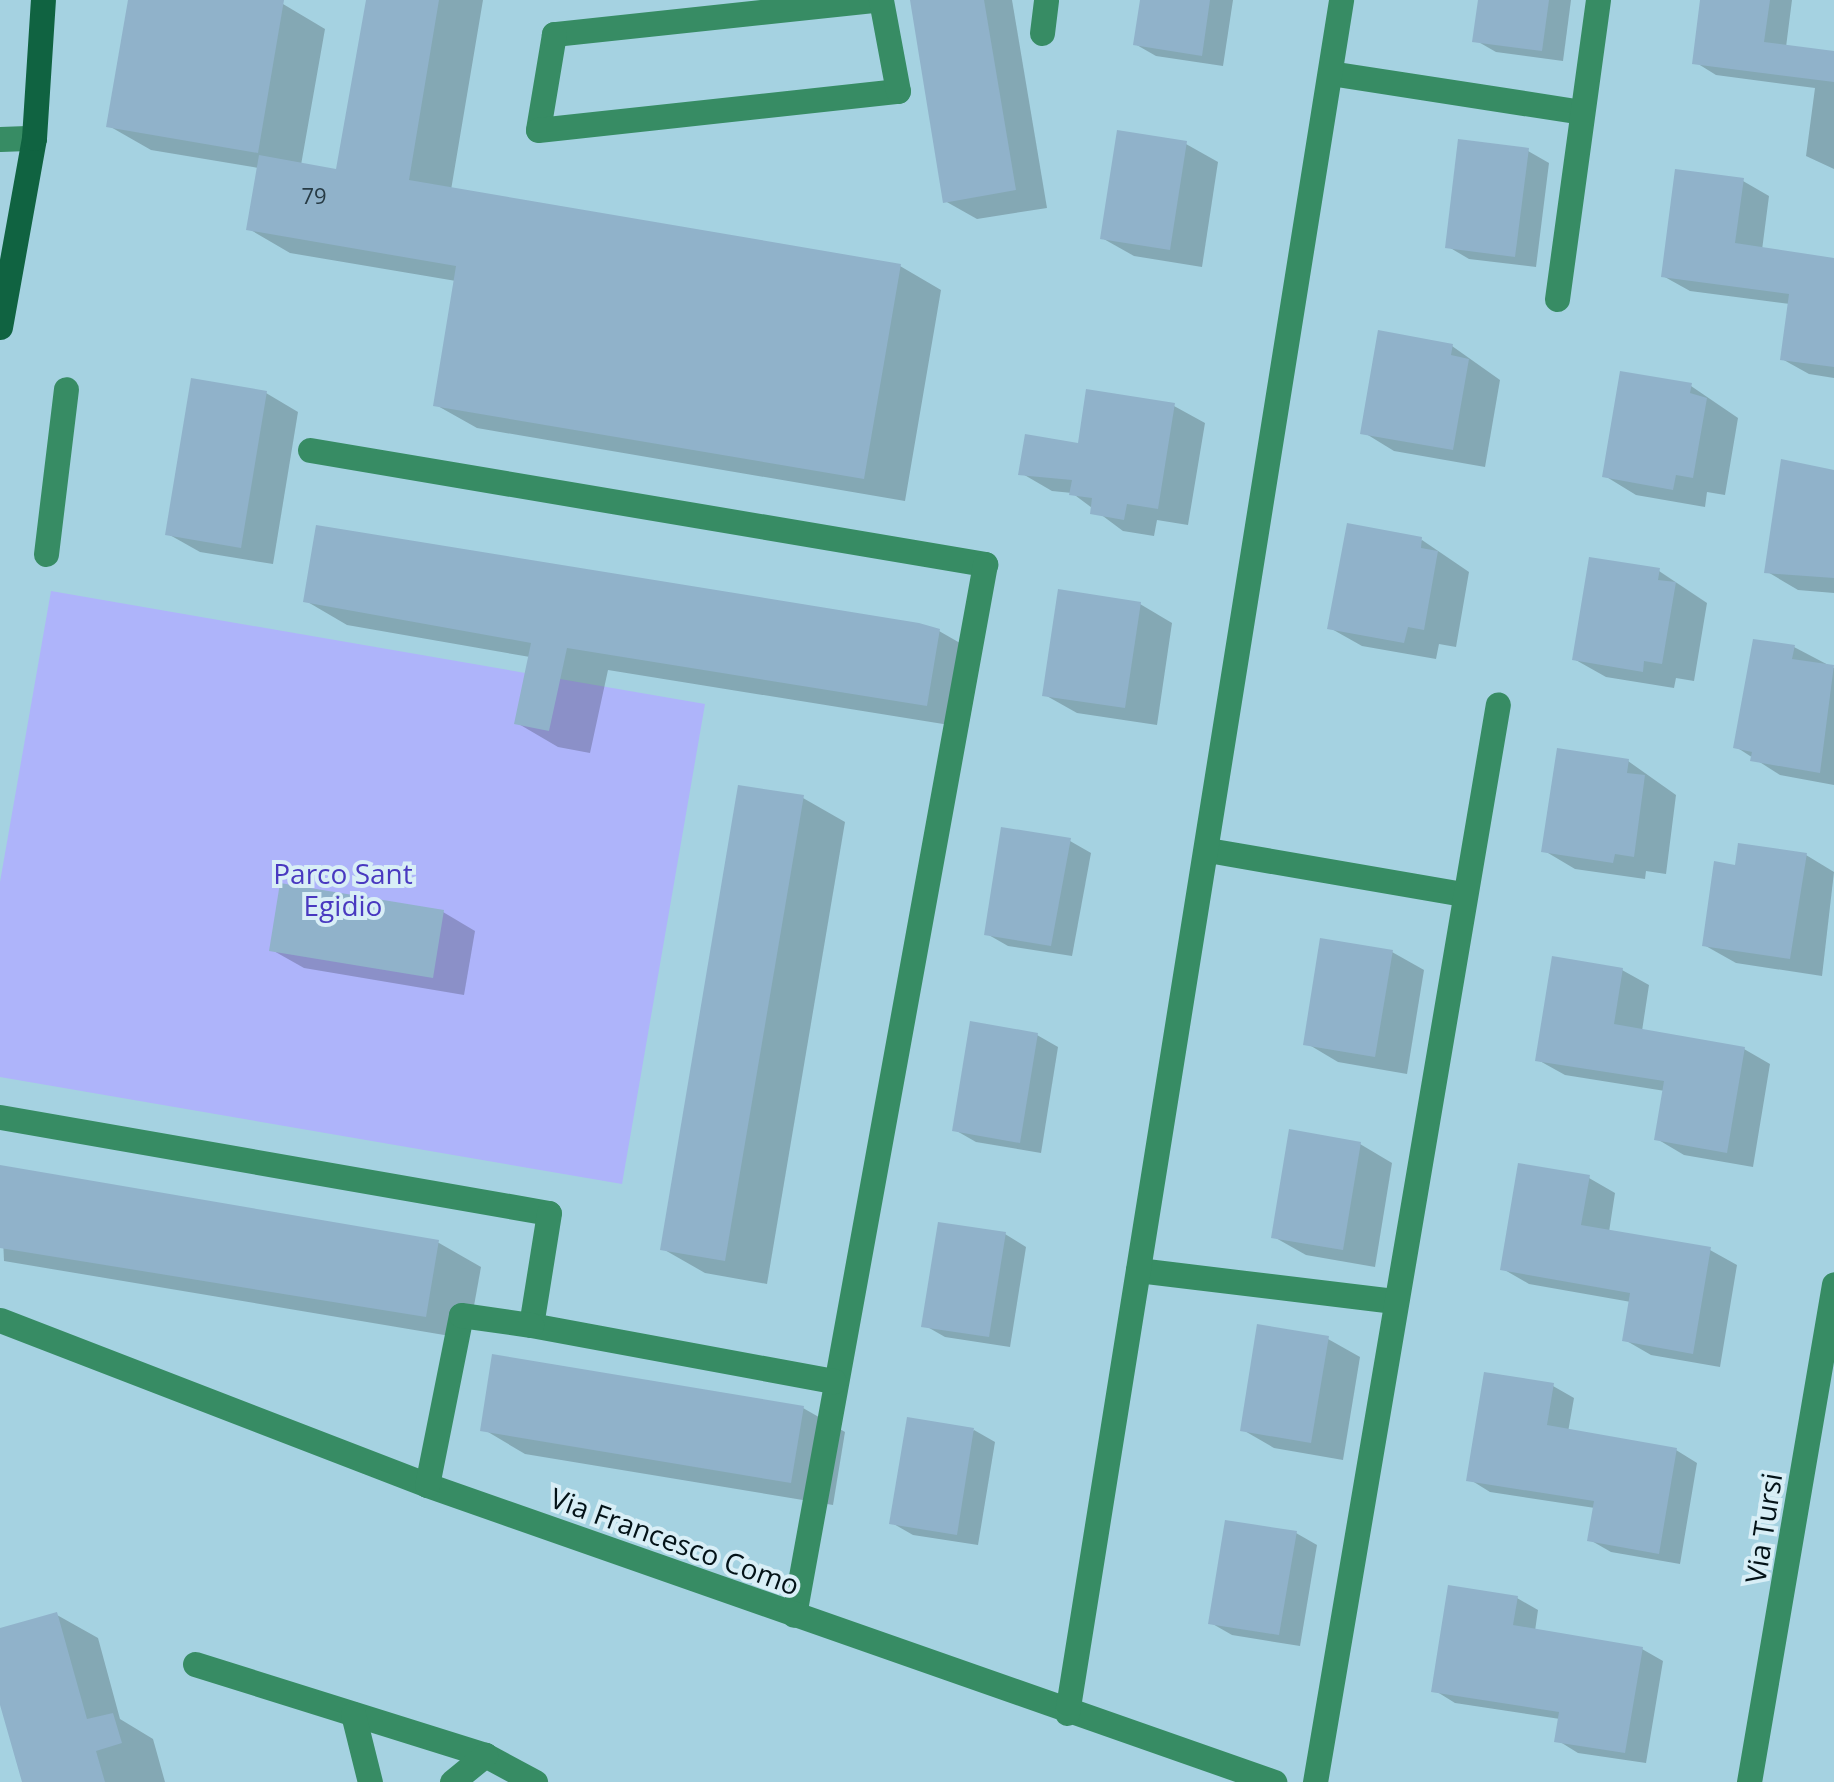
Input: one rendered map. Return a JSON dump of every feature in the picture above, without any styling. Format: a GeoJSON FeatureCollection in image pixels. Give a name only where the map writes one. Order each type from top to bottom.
{"type":"FeatureCollection","features":[{"type":"Feature","properties":{"kind":"main road"},"geometry":{"type":"LineString","coordinates":[[28,0],[40,66]]}},
{"type":"Feature","properties":{"kind":"main road"},"geometry":{"type":"LineString","coordinates":[[0,328],[34,138],[43,0]]}},
{"type":"Feature","properties":{"kind":"main road"},"geometry":{"type":"LineString","coordinates":[[40,66],[60,0]]}},
{"type":"Feature","properties":{"kind":"street"},"geometry":{"type":"LineString","coordinates":[[873,0],[554,34],[538,130],[898,92],[881,0]]}},
{"type":"Feature","properties":{"kind":"street"},"geometry":{"type":"LineString","coordinates":[[1042,33],[1046,0]]}},
{"type":"Feature","properties":{"kind":"street"},"geometry":{"type":"LineString","coordinates":[[1067,1712],[1208,850],[1341,0]]}},
{"type":"Feature","properties":{"kind":"street"},"geometry":{"type":"LineString","coordinates":[[1557,299],[1598,0]]}},
{"type":"Feature","properties":{"kind":"street"},"geometry":{"type":"LineString","coordinates":[[1330,74],[1582,112]]}},
{"type":"Feature","properties":{"kind":"street"},"geometry":{"type":"LineString","coordinates":[[0,139],[34,138]]}},
{"type":"Feature","properties":{"kind":"street"},"geometry":{"type":"LineString","coordinates":[[46,554],[66,389]]}},
{"type":"Feature","properties":{"kind":"street"},"geometry":{"type":"LineString","coordinates":[[310,450],[985,564],[794,1615]]}},
{"type":"Feature","properties":{"kind":"street"},"geometry":{"type":"LineString","coordinates":[[1315,1782],[1498,704]]}},
{"type":"Feature","properties":{"kind":"street"},"geometry":{"type":"LineString","coordinates":[[1208,850],[1464,894]]}},
{"type":"Feature","properties":{"kind":"street"},"geometry":{"type":"LineString","coordinates":[[0,1117],[549,1213],[531,1325]]}},
{"type":"Feature","properties":{"kind":"street"},"geometry":{"type":"LineString","coordinates":[[1138,1270],[1396,1301]]}},
{"type":"Feature","properties":{"kind":"street","name":"Via Tursi"},"geometry":{"type":"LineString","coordinates":[[1749,1782],[1834,1284]]}},
{"type":"Feature","properties":{"kind":"street"},"geometry":{"type":"LineString","coordinates":[[427,1485],[461,1315],[834,1381]]}},
{"type":"Feature","properties":{"kind":"street","name":"Via Francesco Como"},"geometry":{"type":"LineString","coordinates":[[0,1320],[59,1347],[427,1485],[1274,1782]]}},
{"type":"Feature","properties":{"kind":"street","name":"Via Francesco Como"},"geometry":{"type":"LineString","coordinates":[[0,1339],[59,1347]]}},
{"type":"Feature","properties":{"kind":"street"},"geometry":{"type":"LineString","coordinates":[[195,1664],[485,1755],[535,1782]]}},
{"type":"Feature","properties":{"kind":"street"},"geometry":{"type":"LineString","coordinates":[[354,1714],[370,1782]]}},
{"type":"Feature","properties":{"kind":"street"},"geometry":{"type":"LineString","coordinates":[[452,1782],[485,1755]]}},
{"type":"Feature","properties":{"kind":"green space","name":"Parco Sant Egidio"},"geometry":{"type":"Polygon","coordinates":[[[51,591],[705,704],[622,1184],[0,1077],[0,882],[51,591]]]}},
{"type":"Feature","properties":{"kind":"building"},"geometry":{"type":"Polygon","coordinates":[[[128,0],[284,0],[258,153],[106,127],[128,0]]]}},
{"type":"Feature","properties":{"kind":"building"},"geometry":{"type":"Polygon","coordinates":[[[366,0],[439,0],[409,180],[901,264],[864,479],[433,406],[456,266],[246,230],[259,155],[336,169],[366,0]]]}},
{"type":"Feature","properties":{"kind":"building"},"geometry":{"type":"Polygon","coordinates":[[[910,0],[984,0],[1016,190],[943,203],[910,0]]]}},
{"type":"Feature","properties":{"kind":"building"},"geometry":{"type":"Polygon","coordinates":[[[1140,0],[1210,0],[1202,56],[1133,45],[1140,0]]]}},
{"type":"Feature","properties":{"kind":"building"},"geometry":{"type":"Polygon","coordinates":[[[1478,0],[1549,0],[1542,51],[1472,42],[1478,0]]]}},
{"type":"Feature","properties":{"kind":"building"},"geometry":{"type":"Polygon","coordinates":[[[1700,0],[1770,0],[1764,42],[1834,51],[1834,82],[1692,64],[1700,0]]]}},
{"type":"Feature","properties":{"kind":"building"},"geometry":{"type":"Polygon","coordinates":[[[1117,130],[1187,141],[1170,250],[1100,239],[1117,130]]]}},
{"type":"Feature","properties":{"kind":"building"},"geometry":{"type":"Polygon","coordinates":[[[1458,139],[1529,148],[1515,257],[1445,248],[1458,139]]]}},
{"type":"Feature","properties":{"kind":"building"},"geometry":{"type":"Polygon","coordinates":[[[1675,169],[1744,178],[1735,243],[1834,258],[1834,367],[1780,360],[1789,294],[1661,277],[1675,169]]]}},
{"type":"Feature","properties":{"kind":"building"},"geometry":{"type":"Polygon","coordinates":[[[1378,330],[1453,344],[1451,355],[1469,359],[1453,450],[1360,434],[1378,330]]]}},
{"type":"Feature","properties":{"kind":"building"},"geometry":{"type":"Polygon","coordinates":[[[1620,371],[1692,383],[1690,393],[1707,398],[1693,478],[1676,475],[1673,490],[1602,477],[1620,371]]]}},
{"type":"Feature","properties":{"kind":"building"},"geometry":{"type":"Polygon","coordinates":[[[191,378],[267,391],[241,548],[165,535],[191,378]]]}},
{"type":"Feature","properties":{"kind":"building"},"geometry":{"type":"Polygon","coordinates":[[[1086,389],[1175,403],[1158,509],[1127,504],[1124,520],[1090,514],[1092,498],[1069,495],[1072,480],[1018,475],[1025,434],[1078,443],[1086,389]]]}},
{"type":"Feature","properties":{"kind":"building"},"geometry":{"type":"Polygon","coordinates":[[[1781,459],[1834,470],[1834,578],[1764,573],[1781,459]]]}},
{"type":"Feature","properties":{"kind":"building"},"geometry":{"type":"Polygon","coordinates":[[[1347,523],[1422,537],[1421,548],[1438,551],[1424,630],[1408,627],[1404,643],[1327,629],[1347,523]]]}},
{"type":"Feature","properties":{"kind":"building"},"geometry":{"type":"Polygon","coordinates":[[[316,525],[940,629],[927,706],[567,648],[549,731],[514,724],[531,643],[303,602],[316,525]]]}},
{"type":"Feature","properties":{"kind":"building"},"geometry":{"type":"Polygon","coordinates":[[[1589,557],[1660,568],[1658,580],[1676,582],[1662,664],[1644,661],[1643,672],[1572,660],[1589,557]]]}},
{"type":"Feature","properties":{"kind":"building"},"geometry":{"type":"Polygon","coordinates":[[[1058,589],[1141,602],[1125,708],[1042,696],[1058,589]]]}},
{"type":"Feature","properties":{"kind":"building"},"geometry":{"type":"Polygon","coordinates":[[[1753,639],[1795,645],[1792,659],[1834,665],[1820,773],[1750,761],[1752,752],[1733,748],[1753,639]]]}},
{"type":"Feature","properties":{"kind":"building"},"geometry":{"type":"Polygon","coordinates":[[[1557,748],[1629,759],[1627,773],[1645,775],[1634,857],[1615,854],[1613,863],[1541,852],[1557,748]]]}},
{"type":"Feature","properties":{"kind":"building"},"geometry":{"type":"Polygon","coordinates":[[[738,785],[804,795],[725,1261],[660,1250],[738,785]]]}},
{"type":"Feature","properties":{"kind":"building"},"geometry":{"type":"Polygon","coordinates":[[[1001,827],[1071,838],[1051,946],[984,935],[1001,827]]]}},
{"type":"Feature","properties":{"kind":"building"},"geometry":{"type":"Polygon","coordinates":[[[1738,843],[1807,853],[1790,959],[1702,946],[1714,861],[1735,865],[1738,843]]]}},
{"type":"Feature","properties":{"kind":"building"},"geometry":{"type":"Polygon","coordinates":[[[280,883],[444,910],[433,978],[269,951],[280,883]]]}},
{"type":"Feature","properties":{"kind":"building"},"geometry":{"type":"Polygon","coordinates":[[[1320,938],[1393,950],[1375,1057],[1303,1045],[1320,938]]]}},
{"type":"Feature","properties":{"kind":"building"},"geometry":{"type":"Polygon","coordinates":[[[1552,956],[1623,968],[1614,1024],[1745,1047],[1727,1153],[1654,1140],[1664,1081],[1535,1061],[1552,956]]]}},
{"type":"Feature","properties":{"kind":"building"},"geometry":{"type":"Polygon","coordinates":[[[970,1021],[1038,1033],[1020,1143],[952,1131],[970,1021]]]}},
{"type":"Feature","properties":{"kind":"building"},"geometry":{"type":"Polygon","coordinates":[[[1289,1129],[1361,1142],[1343,1250],[1271,1238],[1289,1129]]]}},
{"type":"Feature","properties":{"kind":"building"},"geometry":{"type":"Polygon","coordinates":[[[1518,1163],[1590,1175],[1581,1225],[1711,1247],[1693,1354],[1622,1341],[1630,1293],[1500,1270],[1518,1163]]]}},
{"type":"Feature","properties":{"kind":"building"},"geometry":{"type":"Polygon","coordinates":[[[0,1165],[439,1240],[426,1317],[0,1248],[0,1165]]]}},
{"type":"Feature","properties":{"kind":"building"},"geometry":{"type":"Polygon","coordinates":[[[938,1222],[1006,1232],[989,1337],[921,1327],[938,1222]]]}},
{"type":"Feature","properties":{"kind":"building"},"geometry":{"type":"Polygon","coordinates":[[[1257,1324],[1329,1336],[1311,1443],[1240,1431],[1257,1324]]]}},
{"type":"Feature","properties":{"kind":"building"},"geometry":{"type":"Polygon","coordinates":[[[492,1354],[804,1406],[791,1483],[480,1431],[492,1354]]]}},
{"type":"Feature","properties":{"kind":"building"},"geometry":{"type":"Polygon","coordinates":[[[1484,1372],[1554,1383],[1547,1425],[1677,1448],[1659,1554],[1587,1541],[1594,1501],[1466,1481],[1484,1372]]]}},
{"type":"Feature","properties":{"kind":"building"},"geometry":{"type":"Polygon","coordinates":[[[907,1417],[974,1428],[957,1535],[889,1524],[907,1417]]]}},
{"type":"Feature","properties":{"kind":"building"},"geometry":{"type":"Polygon","coordinates":[[[1225,1520],[1297,1531],[1279,1635],[1208,1624],[1225,1520]]]}},
{"type":"Feature","properties":{"kind":"building"},"geometry":{"type":"Polygon","coordinates":[[[1448,1585],[1518,1596],[1513,1625],[1643,1647],[1625,1753],[1554,1742],[1559,1712],[1431,1692],[1448,1585]]]}},
{"type":"Feature","properties":{"kind":"building"},"geometry":{"type":"Polygon","coordinates":[[[57,1612],[87,1719],[113,1713],[122,1743],[96,1751],[105,1782],[22,1782],[0,1705],[0,1628],[57,1612]]]}}]}
